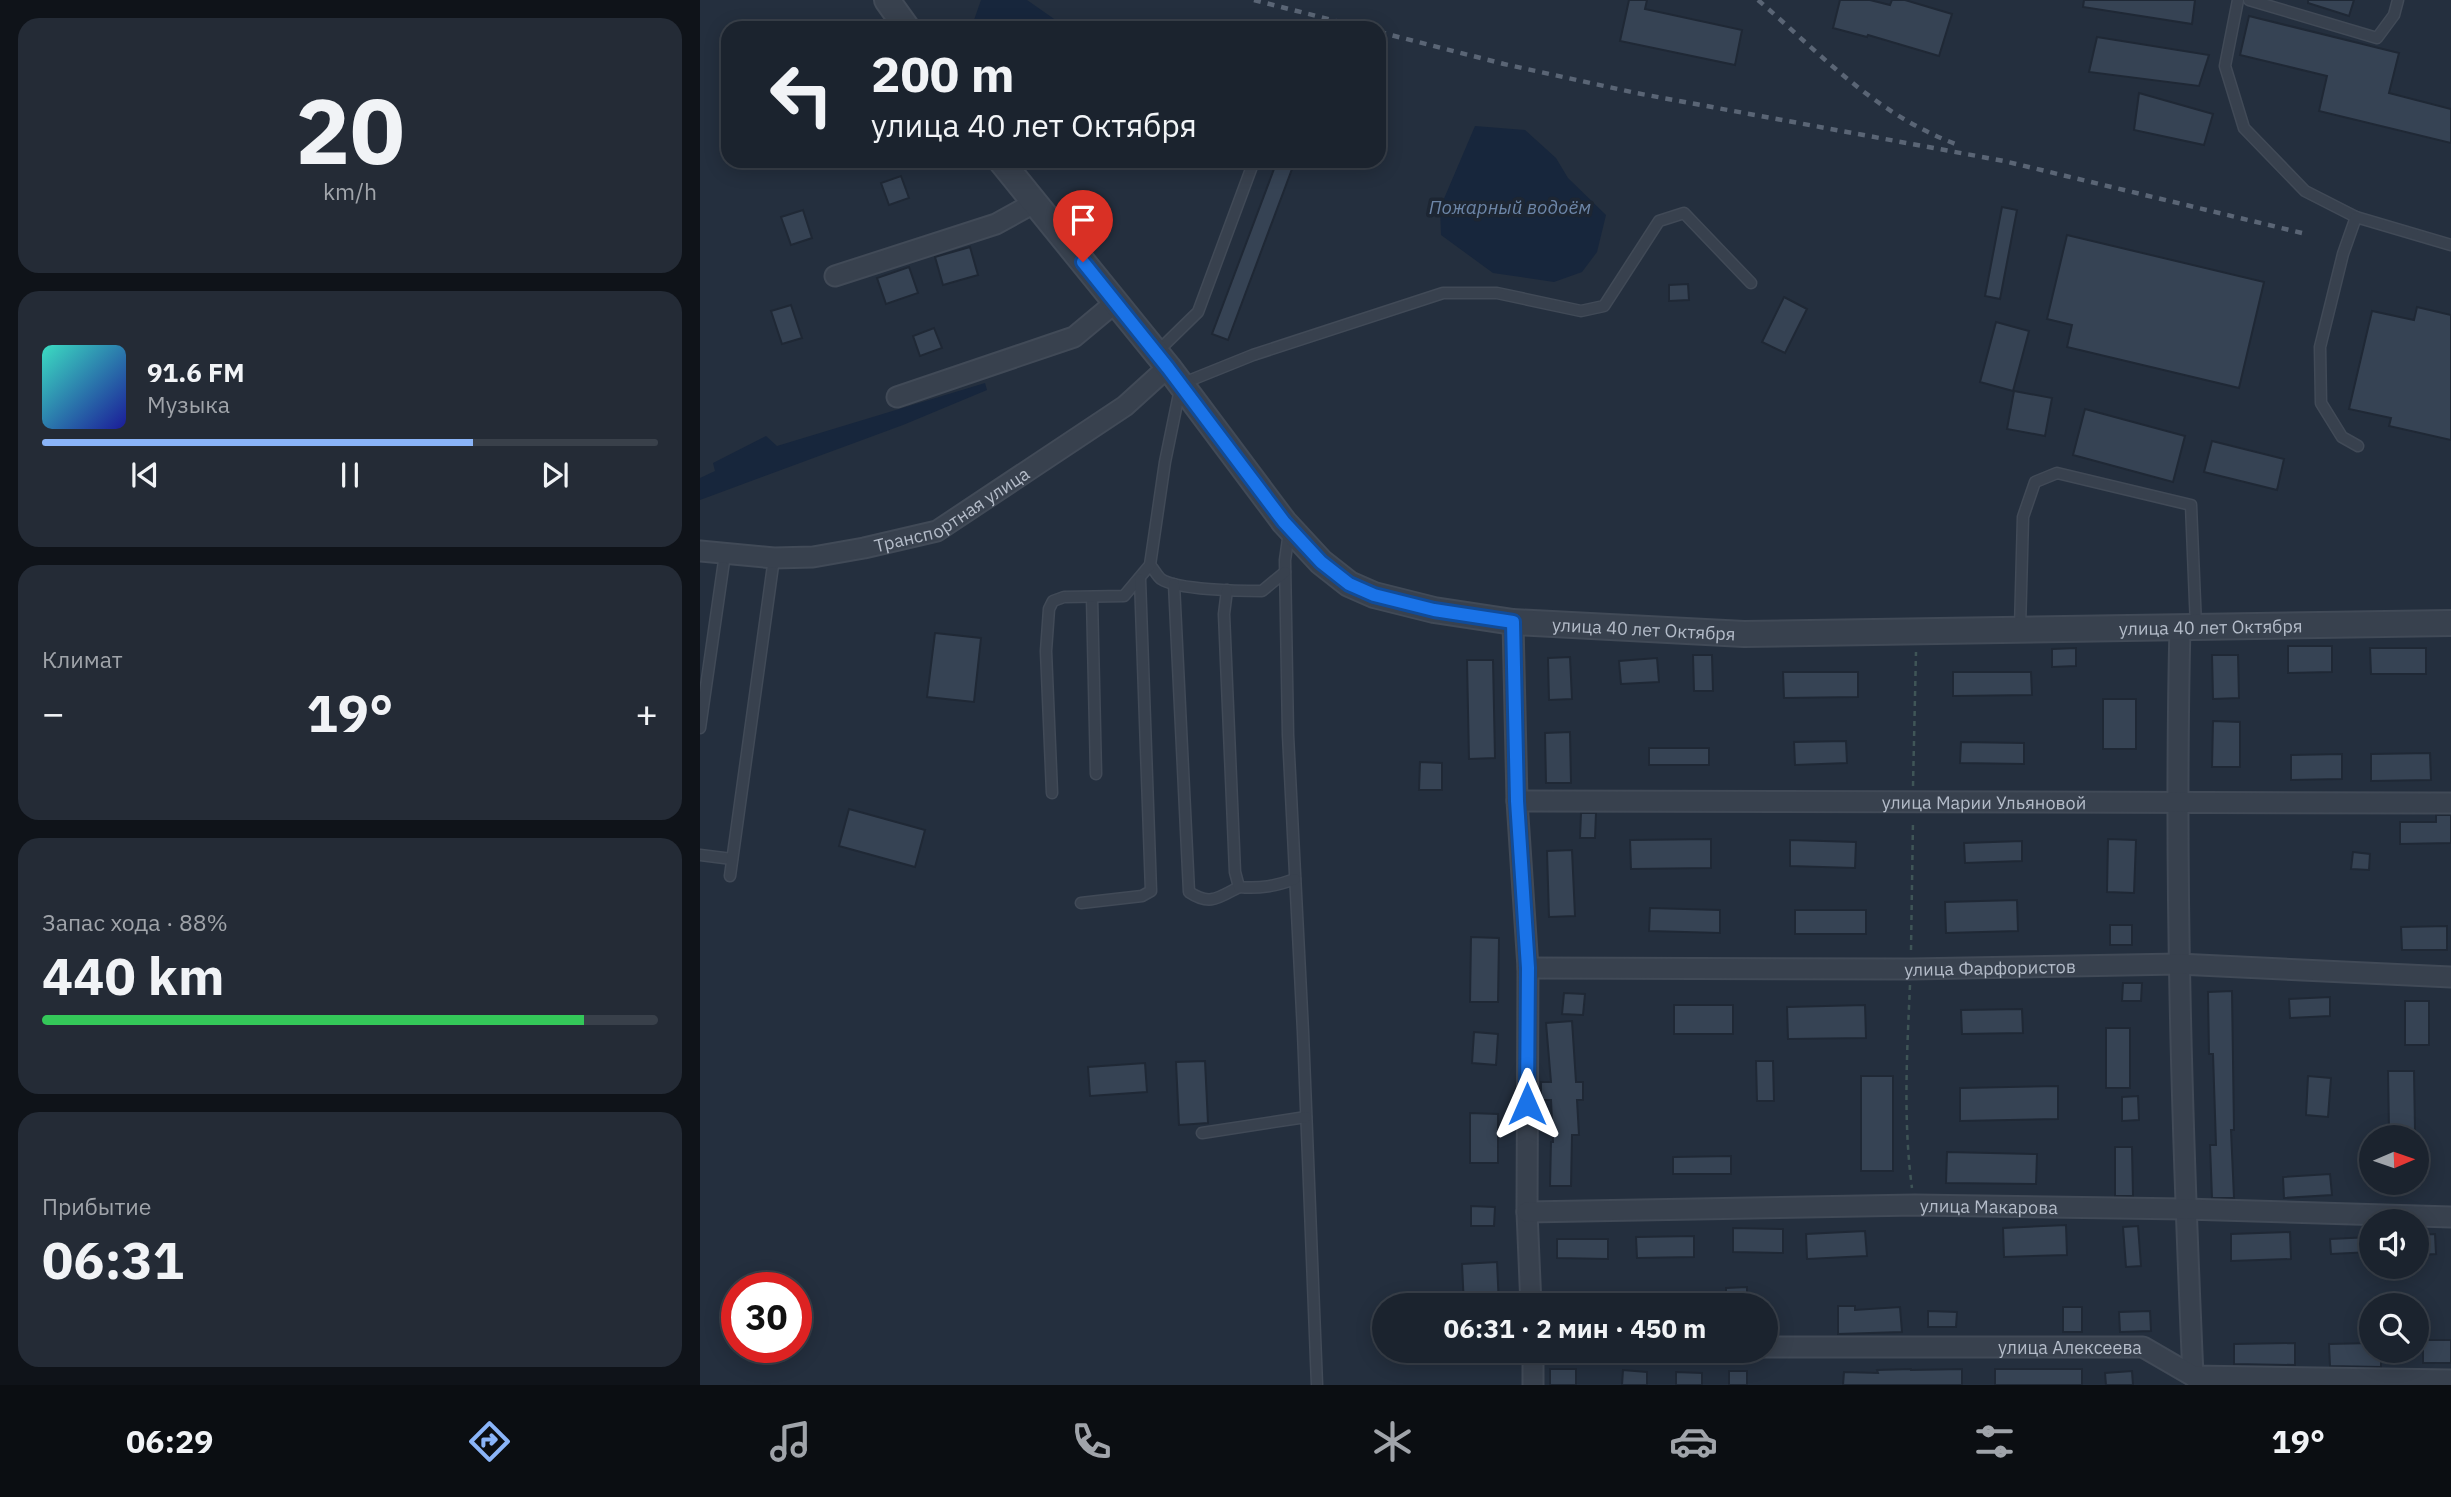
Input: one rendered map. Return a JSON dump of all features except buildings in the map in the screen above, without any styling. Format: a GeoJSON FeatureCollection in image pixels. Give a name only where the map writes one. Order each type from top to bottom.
{"type":"FeatureCollection","features":[{"type":"Feature","properties":{"kind":"street"},"geometry":{"type":"LineString","coordinates":[[887,0],[902,21]]}},
{"type":"Feature","properties":{"kind":"street","name":"улица 40 лет Октября"},"geometry":{"type":"LineString","coordinates":[[1006,168],[1168,368],[1290,528],[1321,562],[1349,584],[1374,595],[1434,610],[1513,622],[1744,634],[2451,623]]}},
{"type":"Feature","properties":{"kind":"street"},"geometry":{"type":"LineString","coordinates":[[835,276],[996,224],[1034,203]]}},
{"type":"Feature","properties":{"kind":"street"},"geometry":{"type":"LineString","coordinates":[[897,397],[1074,337],[1115,302]]}},
{"type":"Feature","properties":{"kind":"street","name":"Транспортная улица"},"geometry":{"type":"LineString","coordinates":[[700,551],[774,558],[813,557],[937,531],[1125,406],[1168,368]]}},
{"type":"Feature","properties":{"kind":"street"},"geometry":{"type":"LineString","coordinates":[[1513,622],[1517,801],[1528,968],[1527,1212],[1530,1293]]}},
{"type":"Feature","properties":{"kind":"street"},"geometry":{"type":"LineString","coordinates":[[2188,626],[2177,803],[2178,964],[2193,1376]]}},
{"type":"Feature","properties":{"kind":"street","name":"улица Марии Ульяновой"},"geometry":{"type":"LineString","coordinates":[[1517,801],[2451,803]]}},
{"type":"Feature","properties":{"kind":"street","name":"улица Фарфористов"},"geometry":{"type":"LineString","coordinates":[[1528,968],[1910,969],[2178,964],[2451,977]]}},
{"type":"Feature","properties":{"kind":"street","name":"улица Макарова"},"geometry":{"type":"LineString","coordinates":[[1527,1212],[1914,1205],[2451,1217]]}},
{"type":"Feature","properties":{"kind":"street","name":"улица Алексеева"},"geometry":{"type":"LineString","coordinates":[[1778,1347],[2143,1347],[2193,1376],[2451,1380]]}},
{"type":"Feature","properties":{"kind":"street"},"geometry":{"type":"LineString","coordinates":[[1533,1363],[1533,1385]]}},
{"type":"Feature","properties":{"kind":"lane"},"geometry":{"type":"LineString","coordinates":[[2238,0],[2225,66],[2244,128],[2305,191],[2356,217],[2451,245]]}},
{"type":"Feature","properties":{"kind":"lane"},"geometry":{"type":"LineString","coordinates":[[2249,0],[2377,38],[2394,15],[2398,0]]}},
{"type":"Feature","properties":{"kind":"lane"},"geometry":{"type":"LineString","coordinates":[[1052,793],[1046,651],[1049,609],[1053,601],[1064,597],[1124,596],[1150,565],[1165,461],[1168,368],[1198,312],[1251,168]]}},
{"type":"Feature","properties":{"kind":"lane"},"geometry":{"type":"LineString","coordinates":[[1168,368],[1253,355],[1443,293],[1497,293],[1581,311],[1604,306],[1658,220],[1684,213],[1751,283]]}},
{"type":"Feature","properties":{"kind":"lane"},"geometry":{"type":"LineString","coordinates":[[2356,217],[2343,254],[2320,347],[2321,403],[2342,437],[2358,446]]}},
{"type":"Feature","properties":{"kind":"lane"},"geometry":{"type":"LineString","coordinates":[[2020,629],[2023,517],[2035,482],[2057,473],[2191,505],[2188,626]]}},
{"type":"Feature","properties":{"kind":"lane"},"geometry":{"type":"LineString","coordinates":[[1290,528],[1285,572],[1288,735],[1317,1385]]}},
{"type":"Feature","properties":{"kind":"lane"},"geometry":{"type":"LineString","coordinates":[[700,728],[725,554]]}},
{"type":"Feature","properties":{"kind":"lane"},"geometry":{"type":"LineString","coordinates":[[730,876],[774,558]]}},
{"type":"Feature","properties":{"kind":"lane"},"geometry":{"type":"LineString","coordinates":[[1150,565],[1160,578],[1174,584],[1262,592],[1285,572]]}},
{"type":"Feature","properties":{"kind":"lane"},"geometry":{"type":"LineString","coordinates":[[1081,903],[1128,899],[1151,891],[1140,579]]}},
{"type":"Feature","properties":{"kind":"lane"},"geometry":{"type":"LineString","coordinates":[[1174,584],[1189,892],[1202,900],[1214,900],[1239,887],[1271,887],[1295,879]]}},
{"type":"Feature","properties":{"kind":"lane"},"geometry":{"type":"LineString","coordinates":[[1227,590],[1224,614],[1231,791],[1235,872],[1239,887]]}},
{"type":"Feature","properties":{"kind":"lane"},"geometry":{"type":"LineString","coordinates":[[1092,597],[1097,774]]}},
{"type":"Feature","properties":{"kind":"lane"},"geometry":{"type":"LineString","coordinates":[[700,855],[732,859]]}},
{"type":"Feature","properties":{"kind":"lane"},"geometry":{"type":"LineString","coordinates":[[1202,1133],[1306,1118]]}},
{"type":"Feature","properties":{"kind":"path"},"geometry":{"type":"LineString","coordinates":[[1914,1205],[1909,1161],[1908,1040],[1914,895],[1917,631]]}},
{"type":"Feature","properties":{"kind":"water"},"geometry":{"type":"Polygon","coordinates":[[[981,0],[1027,0],[1057,21],[976,21],[981,0]]]}},
{"type":"Feature","properties":{"kind":"water","name":"Пожарный водоём"},"geometry":{"type":"Polygon","coordinates":[[[1475,126],[1525,130],[1556,158],[1568,178],[1606,215],[1597,252],[1582,272],[1554,282],[1493,273],[1441,235],[1440,208],[1475,126]]]}},
{"type":"Feature","properties":{"kind":"water"},"geometry":{"type":"Polygon","coordinates":[[[985,383],[987,390],[903,425],[700,500],[700,478],[715,471],[713,463],[766,436],[777,446],[985,383]]]}},
{"type":"Feature","properties":{"kind":"railway"},"geometry":{"type":"LineString","coordinates":[[1254,0],[1336,21]]}},
{"type":"Feature","properties":{"kind":"railway"},"geometry":{"type":"LineString","coordinates":[[1758,0],[1877,102],[1903,119],[1961,146]]}},
{"type":"Feature","properties":{"kind":"railway"},"geometry":{"type":"LineString","coordinates":[[1386,34],[1504,64],[1636,93],[2004,161],[2302,233]]}},
{"type":"Feature","properties":{"kind":"route"},"geometry":{"type":"LineString","coordinates":[[1083,262],[1168,368],[1284,522],[1321,562],[1349,584],[1374,595],[1434,610],[1513,622],[1517,801],[1528,968],[1527,1104]]}}]}
